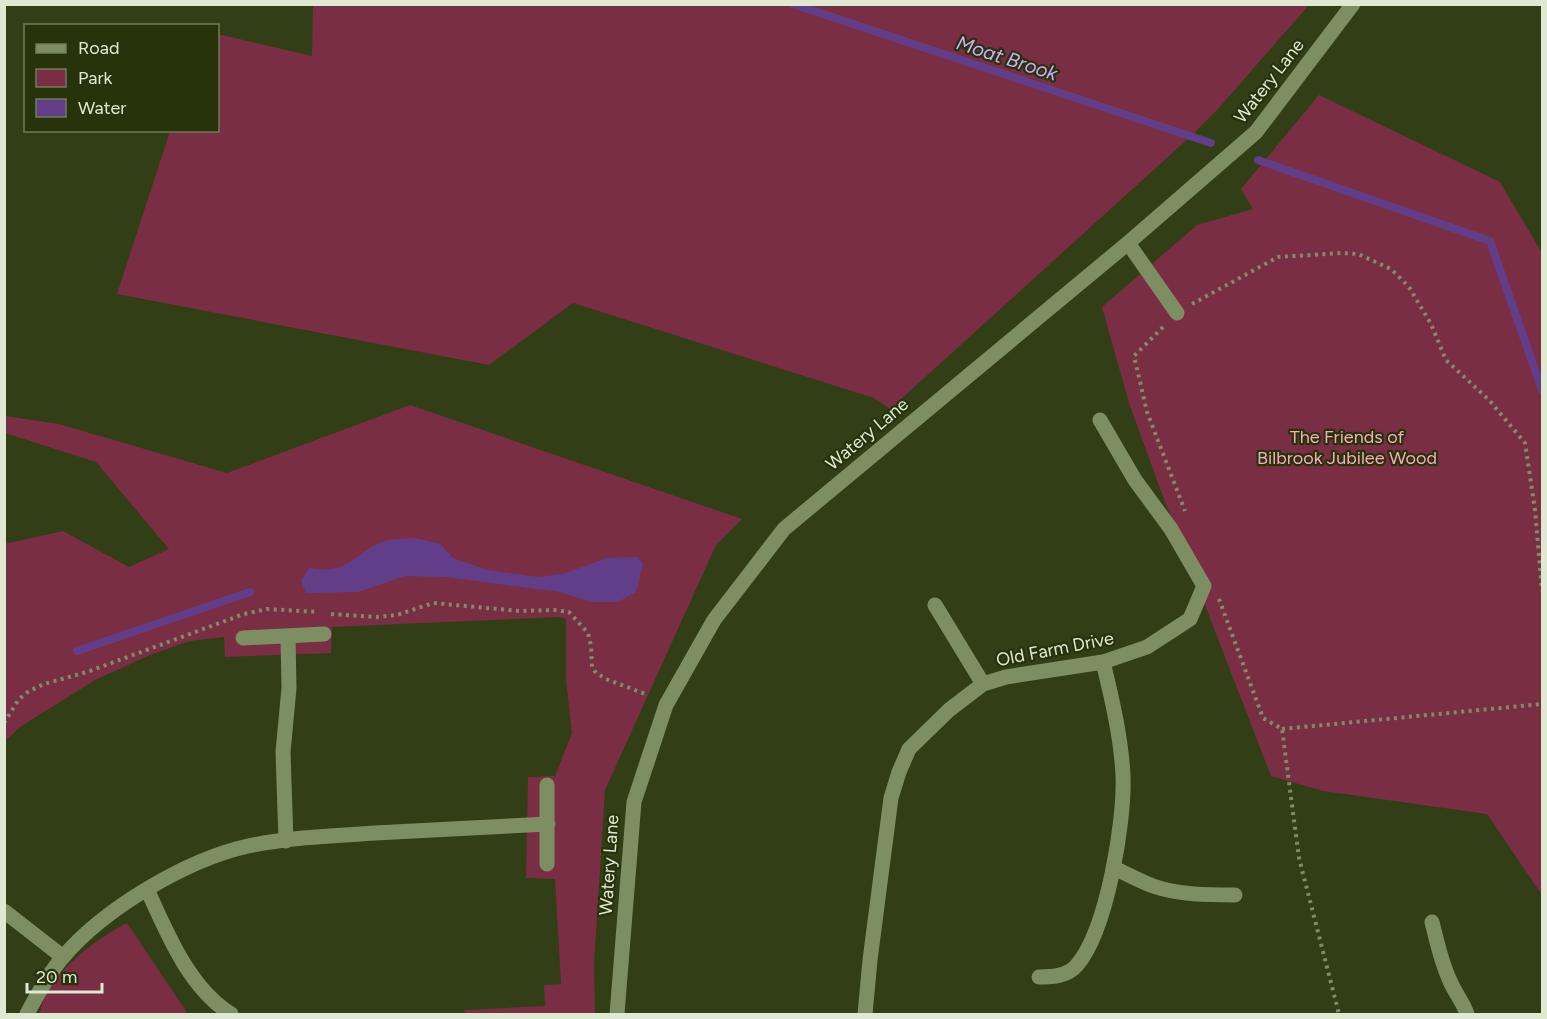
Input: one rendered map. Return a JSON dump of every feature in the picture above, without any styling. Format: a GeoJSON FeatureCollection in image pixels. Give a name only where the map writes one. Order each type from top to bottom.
{"type":"FeatureCollection","features":[{"type":"Feature","properties":{"kind":"street","name":"Watery Lane"},"geometry":{"type":"LineString","coordinates":[[617,1014],[634,802],[666,705],[714,620],[784,529],[1128,243],[1256,132],[1353,4]]}},
{"type":"Feature","properties":{"kind":"street"},"geometry":{"type":"LineString","coordinates":[[1128,243],[1177,313]]}},
{"type":"Feature","properties":{"kind":"street","name":"Old Farm Drive"},"geometry":{"type":"LineString","coordinates":[[865,1014],[891,798],[898,772],[909,749],[949,710],[983,684],[1006,677],[1103,662],[1147,647],[1190,619],[1204,586],[1171,529],[1135,480],[1100,420]]}},
{"type":"Feature","properties":{"kind":"street"},"geometry":{"type":"LineString","coordinates":[[935,605],[983,684]]}},
{"type":"Feature","properties":{"kind":"street"},"geometry":{"type":"LineString","coordinates":[[243,638],[324,634]]}},
{"type":"Feature","properties":{"kind":"street"},"geometry":{"type":"LineString","coordinates":[[286,841],[284,752],[289,688],[288,636]]}},
{"type":"Feature","properties":{"kind":"street"},"geometry":{"type":"LineString","coordinates":[[1039,977],[1067,973],[1077,965],[1094,936],[1114,867],[1120,837],[1123,775],[1110,691],[1103,662]]}},
{"type":"Feature","properties":{"kind":"street"},"geometry":{"type":"LineString","coordinates":[[547,785],[547,864]]}},
{"type":"Feature","properties":{"kind":"street"},"geometry":{"type":"LineString","coordinates":[[27,1014],[63,957],[94,927],[120,906],[147,889],[208,860],[247,847],[332,836],[548,824]]}},
{"type":"Feature","properties":{"kind":"street"},"geometry":{"type":"LineString","coordinates":[[1114,867],[1154,886],[1169,890],[1207,895],[1234,895]]}},
{"type":"Feature","properties":{"kind":"street"},"geometry":{"type":"LineString","coordinates":[[147,889],[188,970],[202,990],[231,1014]]}},
{"type":"Feature","properties":{"kind":"street"},"geometry":{"type":"LineString","coordinates":[[4,911],[63,957]]}},
{"type":"Feature","properties":{"kind":"street"},"geometry":{"type":"LineString","coordinates":[[1432,922],[1443,964],[1467,1014]]}},
{"type":"Feature","properties":{"kind":"path"},"geometry":{"type":"LineString","coordinates":[[1189,521],[1147,412],[1134,356],[1177,313],[1278,257],[1358,254],[1391,269],[1409,287],[1431,324],[1446,360],[1490,401],[1525,442],[1535,510],[1542,591]]}},
{"type":"Feature","properties":{"kind":"path"},"geometry":{"type":"LineString","coordinates":[[1218,597],[1263,718],[1282,729],[1542,704]]}},
{"type":"Feature","properties":{"kind":"path"},"geometry":{"type":"LineString","coordinates":[[1282,729],[1299,858],[1339,1014]]}},
{"type":"Feature","properties":{"kind":"green space"},"geometry":{"type":"Polygon","coordinates":[[[313,4],[1309,5],[1218,109],[1191,136],[890,409],[874,398],[573,303],[489,365],[117,294],[170,132],[219,132],[219,34],[312,56],[313,4]]]}},
{"type":"Feature","properties":{"kind":"green space","name":"The Friends of Bilbrook Jubilee Wood"},"geometry":{"type":"Polygon","coordinates":[[[1319,95],[1500,182],[1542,253],[1542,895],[1487,814],[1323,791],[1271,776],[1129,403],[1102,307],[1197,225],[1253,209],[1241,189],[1319,95]]]}},
{"type":"Feature","properties":{"kind":"green space"},"geometry":{"type":"Polygon","coordinates":[[[410,405],[742,519],[716,545],[605,790],[594,964],[595,1014],[465,1014],[464,1010],[545,1006],[544,985],[561,984],[555,879],[526,878],[528,777],[555,776],[572,733],[566,680],[566,619],[559,617],[332,627],[331,653],[225,657],[224,637],[190,641],[150,655],[95,680],[20,727],[5,741],[4,544],[63,531],[129,567],[169,549],[96,462],[5,433],[5,416],[59,424],[227,473],[410,405]]]}},
{"type":"Feature","properties":{"kind":"green space"},"geometry":{"type":"Polygon","coordinates":[[[127,923],[188,1014],[39,1014],[44,998],[56,978],[95,943],[127,923]]]}},
{"type":"Feature","properties":{"kind":"water"},"geometry":{"type":"Polygon","coordinates":[[[415,538],[440,544],[453,558],[487,570],[538,577],[563,574],[607,558],[638,557],[643,564],[636,592],[618,602],[591,602],[560,592],[446,577],[405,576],[358,592],[306,593],[301,581],[309,568],[333,569],[349,563],[382,542],[415,538]]]}},
{"type":"Feature","properties":{"kind":"waterway","name":"Moat Brook"},"geometry":{"type":"LineString","coordinates":[[793,4],[1211,143]]}},
{"type":"Feature","properties":{"kind":"waterway","name":"Moat Brook"},"geometry":{"type":"LineString","coordinates":[[1258,160],[1490,241],[1542,390]]}},
{"type":"Feature","properties":{"kind":"waterway"},"geometry":{"type":"LineString","coordinates":[[77,651],[250,592]]}}]}
